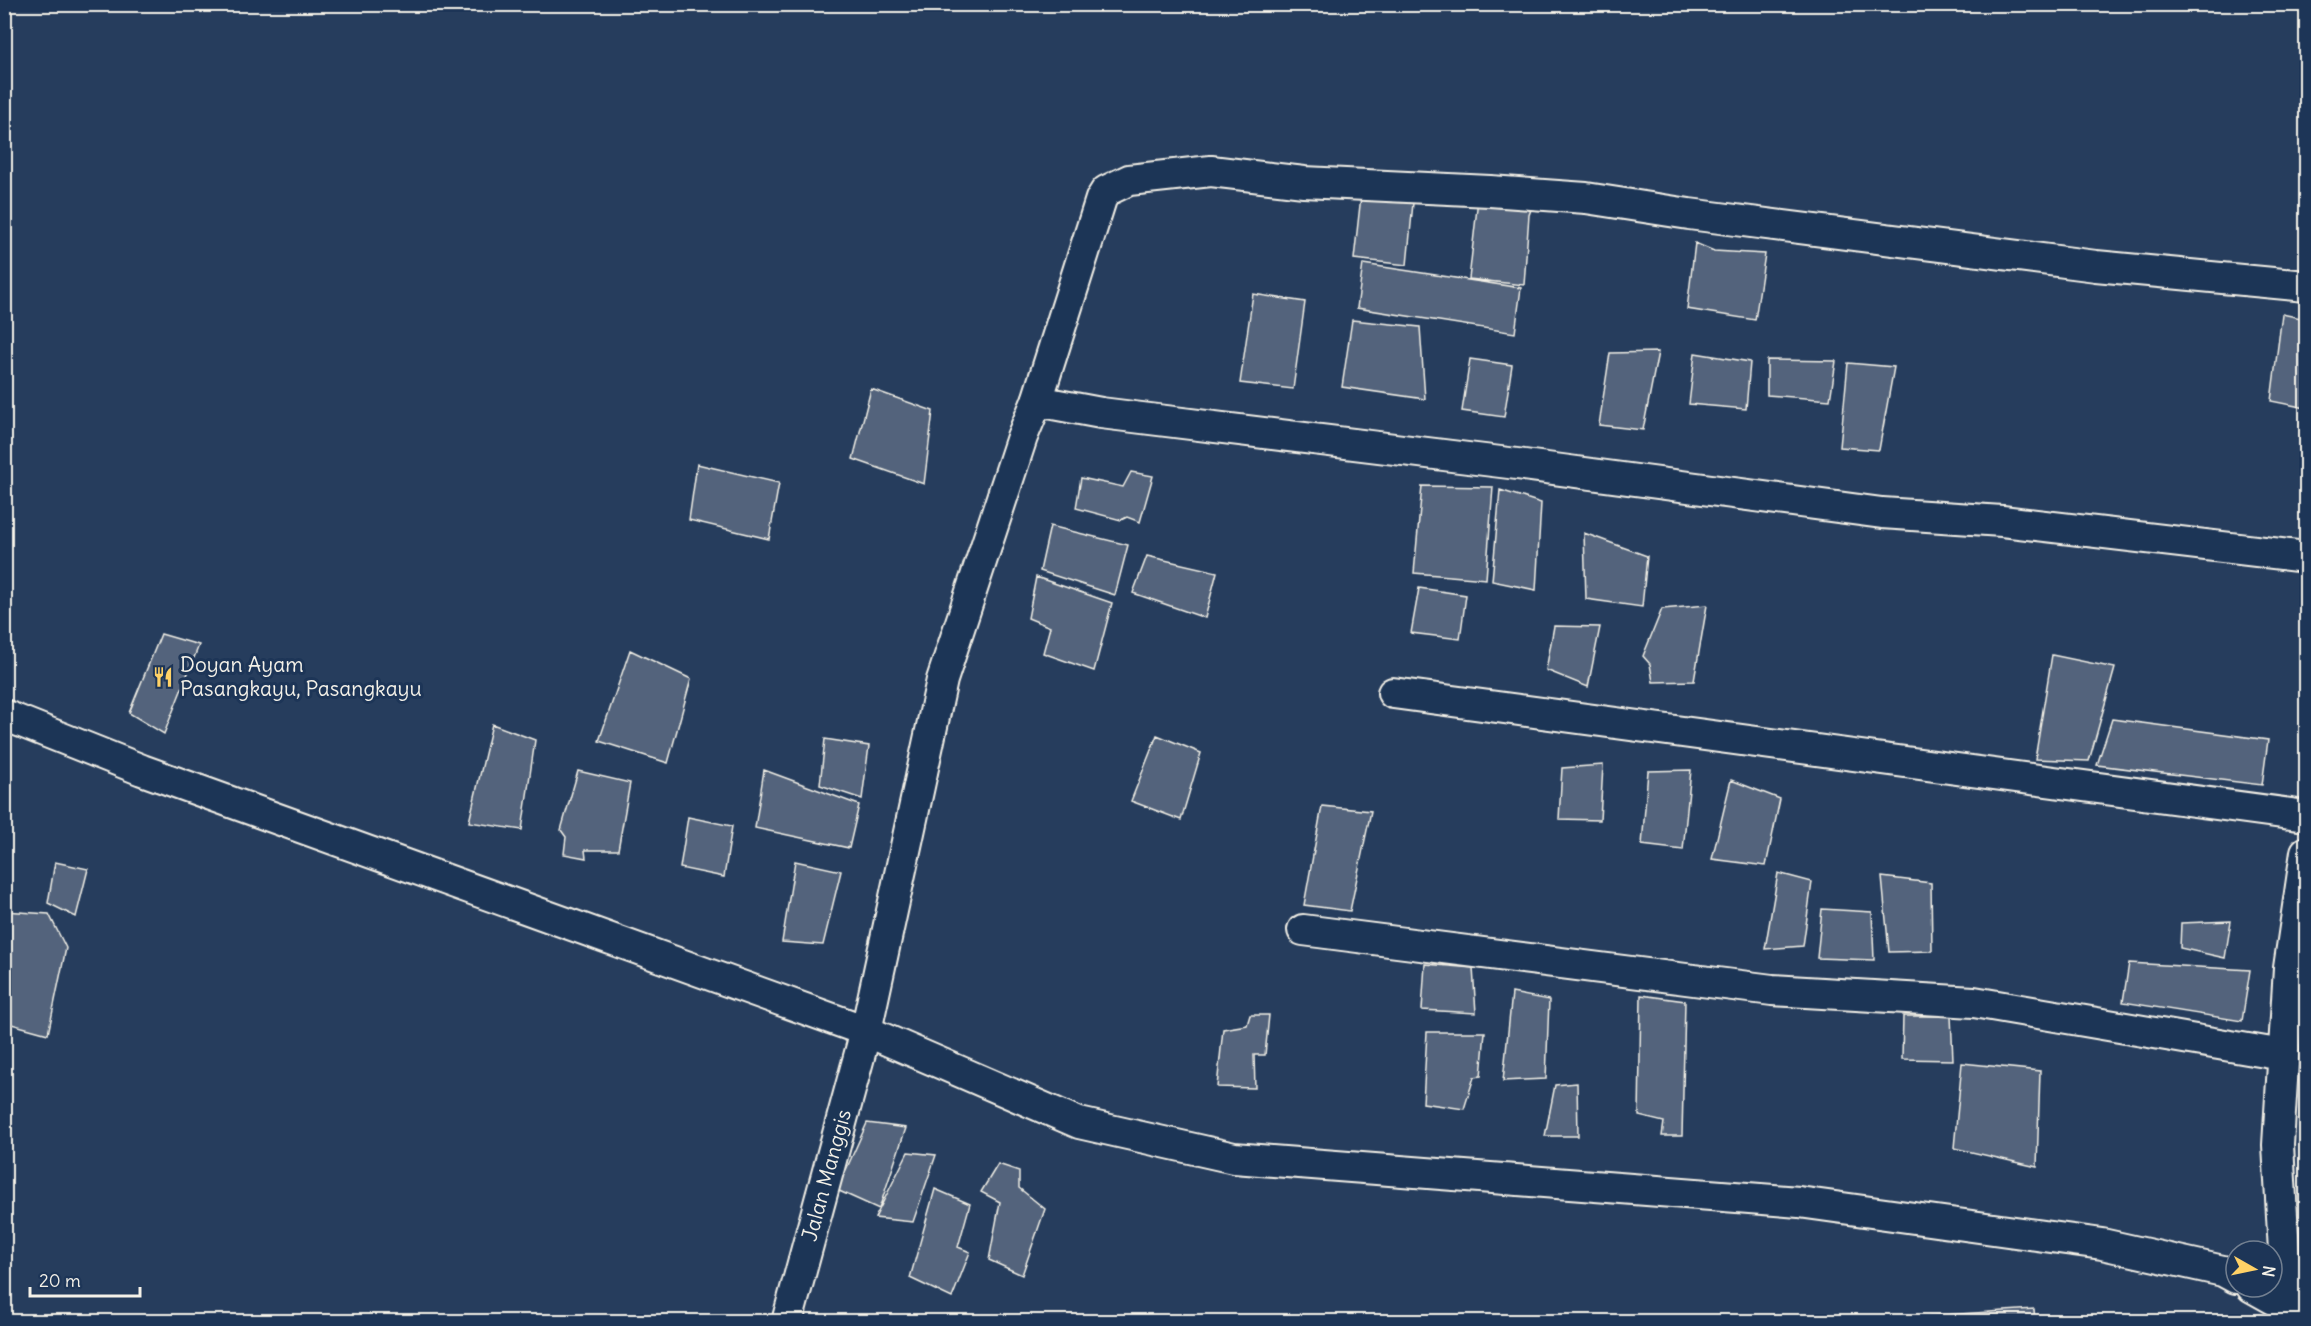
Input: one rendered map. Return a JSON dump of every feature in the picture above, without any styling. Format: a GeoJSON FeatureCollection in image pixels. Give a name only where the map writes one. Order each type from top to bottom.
{"type":"FeatureCollection","features":[{"type":"Feature","properties":{"kind":"street","name":"Jalan Manggis"},"geometry":{"type":"LineString","coordinates":[[787,1322],[866,1031],[942,680],[1106,191],[1129,180],[1210,171],[1304,182],[1586,198],[1689,214],[2096,266],[2307,286]]}},
{"type":"Feature","properties":{"kind":"street"},"geometry":{"type":"LineString","coordinates":[[1037,401],[1101,413],[1517,464],[1882,513],[2002,521],[2307,557]]}},
{"type":"Feature","properties":{"kind":"street"},"geometry":{"type":"LineString","coordinates":[[1393,693],[2307,816]]}},
{"type":"Feature","properties":{"kind":"street"},"geometry":{"type":"LineString","coordinates":[[4,715],[142,770],[866,1031],[1079,1123],[1234,1158],[1798,1202],[2102,1244],[2224,1272]]}},
{"type":"Feature","properties":{"kind":"street"},"geometry":{"type":"LineString","coordinates":[[2294,1312],[2277,1144],[2289,968],[2307,852]]}},
{"type":"Feature","properties":{"kind":"street"},"geometry":{"type":"LineString","coordinates":[[1304,930],[1772,990],[1974,1002],[2283,1055]]}},
{"type":"Feature","properties":{"kind":"street"},"geometry":{"type":"LineString","coordinates":[[2273,1299],[2294,1312]]}},
{"type":"Feature","properties":{"kind":"building"},"geometry":{"type":"Polygon","coordinates":[[[1361,196],[1413,203],[1407,265],[1354,259],[1361,196]]]}},
{"type":"Feature","properties":{"kind":"building"},"geometry":{"type":"Polygon","coordinates":[[[1478,199],[1532,207],[1529,215],[1524,285],[1469,279],[1478,199]]]}},
{"type":"Feature","properties":{"kind":"building"},"geometry":{"type":"Polygon","coordinates":[[[1695,243],[1714,251],[1765,254],[1755,320],[1687,309],[1695,243]]]}},
{"type":"Feature","properties":{"kind":"building"},"geometry":{"type":"Polygon","coordinates":[[[1363,264],[1521,288],[1515,333],[1357,308],[1363,264]]]}},
{"type":"Feature","properties":{"kind":"building"},"geometry":{"type":"Polygon","coordinates":[[[1253,294],[1305,302],[1293,389],[1240,383],[1253,294]]]}},
{"type":"Feature","properties":{"kind":"building"},"geometry":{"type":"Polygon","coordinates":[[[2282,314],[2306,319],[2306,408],[2271,401],[2282,314]]]}},
{"type":"Feature","properties":{"kind":"building"},"geometry":{"type":"Polygon","coordinates":[[[1352,320],[1420,327],[1425,399],[1342,387],[1352,320]]]}},
{"type":"Feature","properties":{"kind":"building"},"geometry":{"type":"Polygon","coordinates":[[[1658,352],[1643,430],[1599,425],[1610,353],[1658,352]]]}},
{"type":"Feature","properties":{"kind":"building"},"geometry":{"type":"Polygon","coordinates":[[[1695,353],[1750,362],[1746,409],[1689,404],[1695,353]]]}},
{"type":"Feature","properties":{"kind":"building"},"geometry":{"type":"Polygon","coordinates":[[[1470,359],[1512,365],[1504,417],[1462,411],[1470,359]]]}},
{"type":"Feature","properties":{"kind":"building"},"geometry":{"type":"Polygon","coordinates":[[[1767,360],[1836,361],[1830,400],[1767,395],[1767,360]]]}},
{"type":"Feature","properties":{"kind":"building"},"geometry":{"type":"Polygon","coordinates":[[[1848,363],[1894,367],[1879,450],[1840,447],[1848,363]]]}},
{"type":"Feature","properties":{"kind":"building"},"geometry":{"type":"Polygon","coordinates":[[[871,389],[933,411],[924,484],[853,459],[871,389]]]}},
{"type":"Feature","properties":{"kind":"building"},"geometry":{"type":"Polygon","coordinates":[[[697,464],[779,483],[769,539],[689,520],[697,464]]]}},
{"type":"Feature","properties":{"kind":"building"},"geometry":{"type":"Polygon","coordinates":[[[1131,472],[1153,476],[1140,522],[1127,517],[1121,520],[1076,508],[1081,478],[1123,487],[1131,472]]]}},
{"type":"Feature","properties":{"kind":"building"},"geometry":{"type":"Polygon","coordinates":[[[1422,486],[1493,487],[1486,579],[1414,573],[1422,486]]]}},
{"type":"Feature","properties":{"kind":"building"},"geometry":{"type":"Polygon","coordinates":[[[1500,490],[1541,503],[1536,590],[1492,581],[1500,490]]]}},
{"type":"Feature","properties":{"kind":"building"},"geometry":{"type":"Polygon","coordinates":[[[1050,526],[1128,545],[1115,595],[1040,571],[1050,526]]]}},
{"type":"Feature","properties":{"kind":"building"},"geometry":{"type":"Polygon","coordinates":[[[1584,533],[1647,556],[1642,607],[1586,599],[1584,533]]]}},
{"type":"Feature","properties":{"kind":"building"},"geometry":{"type":"Polygon","coordinates":[[[1147,556],[1217,572],[1205,618],[1133,593],[1147,556]]]}},
{"type":"Feature","properties":{"kind":"building"},"geometry":{"type":"Polygon","coordinates":[[[1036,577],[1112,603],[1094,671],[1043,653],[1050,627],[1028,618],[1036,577]]]}},
{"type":"Feature","properties":{"kind":"building"},"geometry":{"type":"Polygon","coordinates":[[[1419,588],[1466,595],[1460,639],[1411,633],[1419,588]]]}},
{"type":"Feature","properties":{"kind":"building"},"geometry":{"type":"Polygon","coordinates":[[[1707,605],[1694,681],[1653,682],[1650,664],[1643,656],[1662,609],[1707,605]]]}},
{"type":"Feature","properties":{"kind":"building"},"geometry":{"type":"Polygon","coordinates":[[[1554,626],[1600,627],[1588,687],[1546,670],[1554,626]]]}},
{"type":"Feature","properties":{"kind":"building"},"geometry":{"type":"Polygon","coordinates":[[[161,634],[199,645],[164,734],[129,713],[161,634]]]}},
{"type":"Feature","properties":{"kind":"building"},"geometry":{"type":"Polygon","coordinates":[[[630,650],[691,679],[668,763],[599,741],[630,650]]]}},
{"type":"Feature","properties":{"kind":"building"},"geometry":{"type":"Polygon","coordinates":[[[2052,655],[2115,668],[2089,761],[2035,759],[2052,655]]]}},
{"type":"Feature","properties":{"kind":"building"},"geometry":{"type":"Polygon","coordinates":[[[2112,719],[2268,740],[2262,785],[2097,765],[2112,719]]]}},
{"type":"Feature","properties":{"kind":"building"},"geometry":{"type":"Polygon","coordinates":[[[492,724],[535,740],[522,830],[469,822],[492,724]]]}},
{"type":"Feature","properties":{"kind":"building"},"geometry":{"type":"Polygon","coordinates":[[[1157,735],[1201,753],[1181,820],[1131,801],[1157,735]]]}},
{"type":"Feature","properties":{"kind":"building"},"geometry":{"type":"Polygon","coordinates":[[[825,739],[869,746],[862,799],[820,785],[825,739]]]}},
{"type":"Feature","properties":{"kind":"building"},"geometry":{"type":"Polygon","coordinates":[[[1603,765],[1600,820],[1559,819],[1562,768],[1603,765]]]}},
{"type":"Feature","properties":{"kind":"building"},"geometry":{"type":"Polygon","coordinates":[[[764,770],[859,805],[849,848],[755,828],[764,770]]]}},
{"type":"Feature","properties":{"kind":"building"},"geometry":{"type":"Polygon","coordinates":[[[1691,770],[1683,850],[1642,845],[1648,771],[1691,770]]]}},
{"type":"Feature","properties":{"kind":"building"},"geometry":{"type":"Polygon","coordinates":[[[578,771],[630,783],[618,850],[585,850],[586,858],[564,854],[566,837],[561,830],[578,771]]]}},
{"type":"Feature","properties":{"kind":"building"},"geometry":{"type":"Polygon","coordinates":[[[1731,780],[1780,799],[1766,866],[1712,859],[1731,780]]]}},
{"type":"Feature","properties":{"kind":"building"},"geometry":{"type":"Polygon","coordinates":[[[1322,806],[1371,811],[1350,911],[1304,905],[1322,806]]]}},
{"type":"Feature","properties":{"kind":"building"},"geometry":{"type":"Polygon","coordinates":[[[688,817],[732,826],[724,877],[680,868],[688,817]]]}},
{"type":"Feature","properties":{"kind":"building"},"geometry":{"type":"Polygon","coordinates":[[[795,861],[841,871],[823,945],[782,942],[795,861]]]}},
{"type":"Feature","properties":{"kind":"building"},"geometry":{"type":"Polygon","coordinates":[[[55,862],[88,869],[76,917],[48,903],[55,862]]]}},
{"type":"Feature","properties":{"kind":"building"},"geometry":{"type":"Polygon","coordinates":[[[1778,873],[1812,882],[1803,946],[1765,949],[1778,873]]]}},
{"type":"Feature","properties":{"kind":"building"},"geometry":{"type":"Polygon","coordinates":[[[1882,877],[1931,883],[1932,951],[1889,952],[1882,877]]]}},
{"type":"Feature","properties":{"kind":"building"},"geometry":{"type":"Polygon","coordinates":[[[1822,909],[1872,912],[1874,960],[1817,958],[1822,909]]]}},
{"type":"Feature","properties":{"kind":"building"},"geometry":{"type":"Polygon","coordinates":[[[4,911],[49,914],[66,948],[48,1034],[4,1022],[4,911]]]}},
{"type":"Feature","properties":{"kind":"building"},"geometry":{"type":"Polygon","coordinates":[[[2231,921],[2225,958],[2180,948],[2181,923],[2231,921]]]}},
{"type":"Feature","properties":{"kind":"building"},"geometry":{"type":"Polygon","coordinates":[[[2129,963],[2250,970],[2242,1021],[2123,1002],[2129,963]]]}},
{"type":"Feature","properties":{"kind":"building"},"geometry":{"type":"Polygon","coordinates":[[[1425,964],[1473,968],[1476,1013],[1422,1010],[1425,964]]]}},
{"type":"Feature","properties":{"kind":"building"},"geometry":{"type":"Polygon","coordinates":[[[1512,993],[1549,1000],[1546,1079],[1503,1081],[1512,993]]]}},
{"type":"Feature","properties":{"kind":"building"},"geometry":{"type":"Polygon","coordinates":[[[1641,995],[1685,1001],[1682,1136],[1662,1136],[1664,1122],[1639,1116],[1641,995]]]}},
{"type":"Feature","properties":{"kind":"building"},"geometry":{"type":"Polygon","coordinates":[[[1250,1015],[1269,1015],[1265,1055],[1254,1055],[1255,1088],[1217,1087],[1223,1029],[1247,1025],[1250,1015]]]}},
{"type":"Feature","properties":{"kind":"building"},"geometry":{"type":"Polygon","coordinates":[[[1903,1016],[1951,1016],[1953,1060],[1902,1059],[1903,1016]]]}},
{"type":"Feature","properties":{"kind":"building"},"geometry":{"type":"Polygon","coordinates":[[[1427,1032],[1485,1032],[1481,1076],[1474,1077],[1464,1109],[1423,1103],[1427,1032]]]}},
{"type":"Feature","properties":{"kind":"building"},"geometry":{"type":"Polygon","coordinates":[[[1962,1063],[2040,1071],[2037,1167],[1954,1148],[1962,1063]]]}},
{"type":"Feature","properties":{"kind":"building"},"geometry":{"type":"Polygon","coordinates":[[[1577,1083],[1578,1136],[1545,1136],[1555,1085],[1577,1083]]]}},
{"type":"Feature","properties":{"kind":"building"},"geometry":{"type":"Polygon","coordinates":[[[867,1123],[906,1128],[879,1209],[837,1190],[867,1123]]]}},
{"type":"Feature","properties":{"kind":"building"},"geometry":{"type":"Polygon","coordinates":[[[908,1152],[936,1155],[913,1222],[875,1218],[908,1152]]]}},
{"type":"Feature","properties":{"kind":"building"},"geometry":{"type":"Polygon","coordinates":[[[998,1164],[1019,1171],[1019,1188],[1045,1209],[1022,1275],[989,1260],[1000,1202],[981,1192],[998,1164]]]}},
{"type":"Feature","properties":{"kind":"building"},"geometry":{"type":"Polygon","coordinates":[[[935,1189],[970,1204],[958,1247],[970,1252],[952,1298],[910,1278],[935,1189]]]}},
{"type":"Feature","properties":{"kind":"building"},"geometry":{"type":"Polygon","coordinates":[[[2034,1309],[2035,1322],[1930,1322],[1930,1316],[2034,1309]]]}},
{"type":"Feature","properties":{"kind":"place","name":"Doyan Ayam Pasangkayu, Pasangkayu"},"geometry":{"type":"Point","coordinates":[163,677]}}]}
